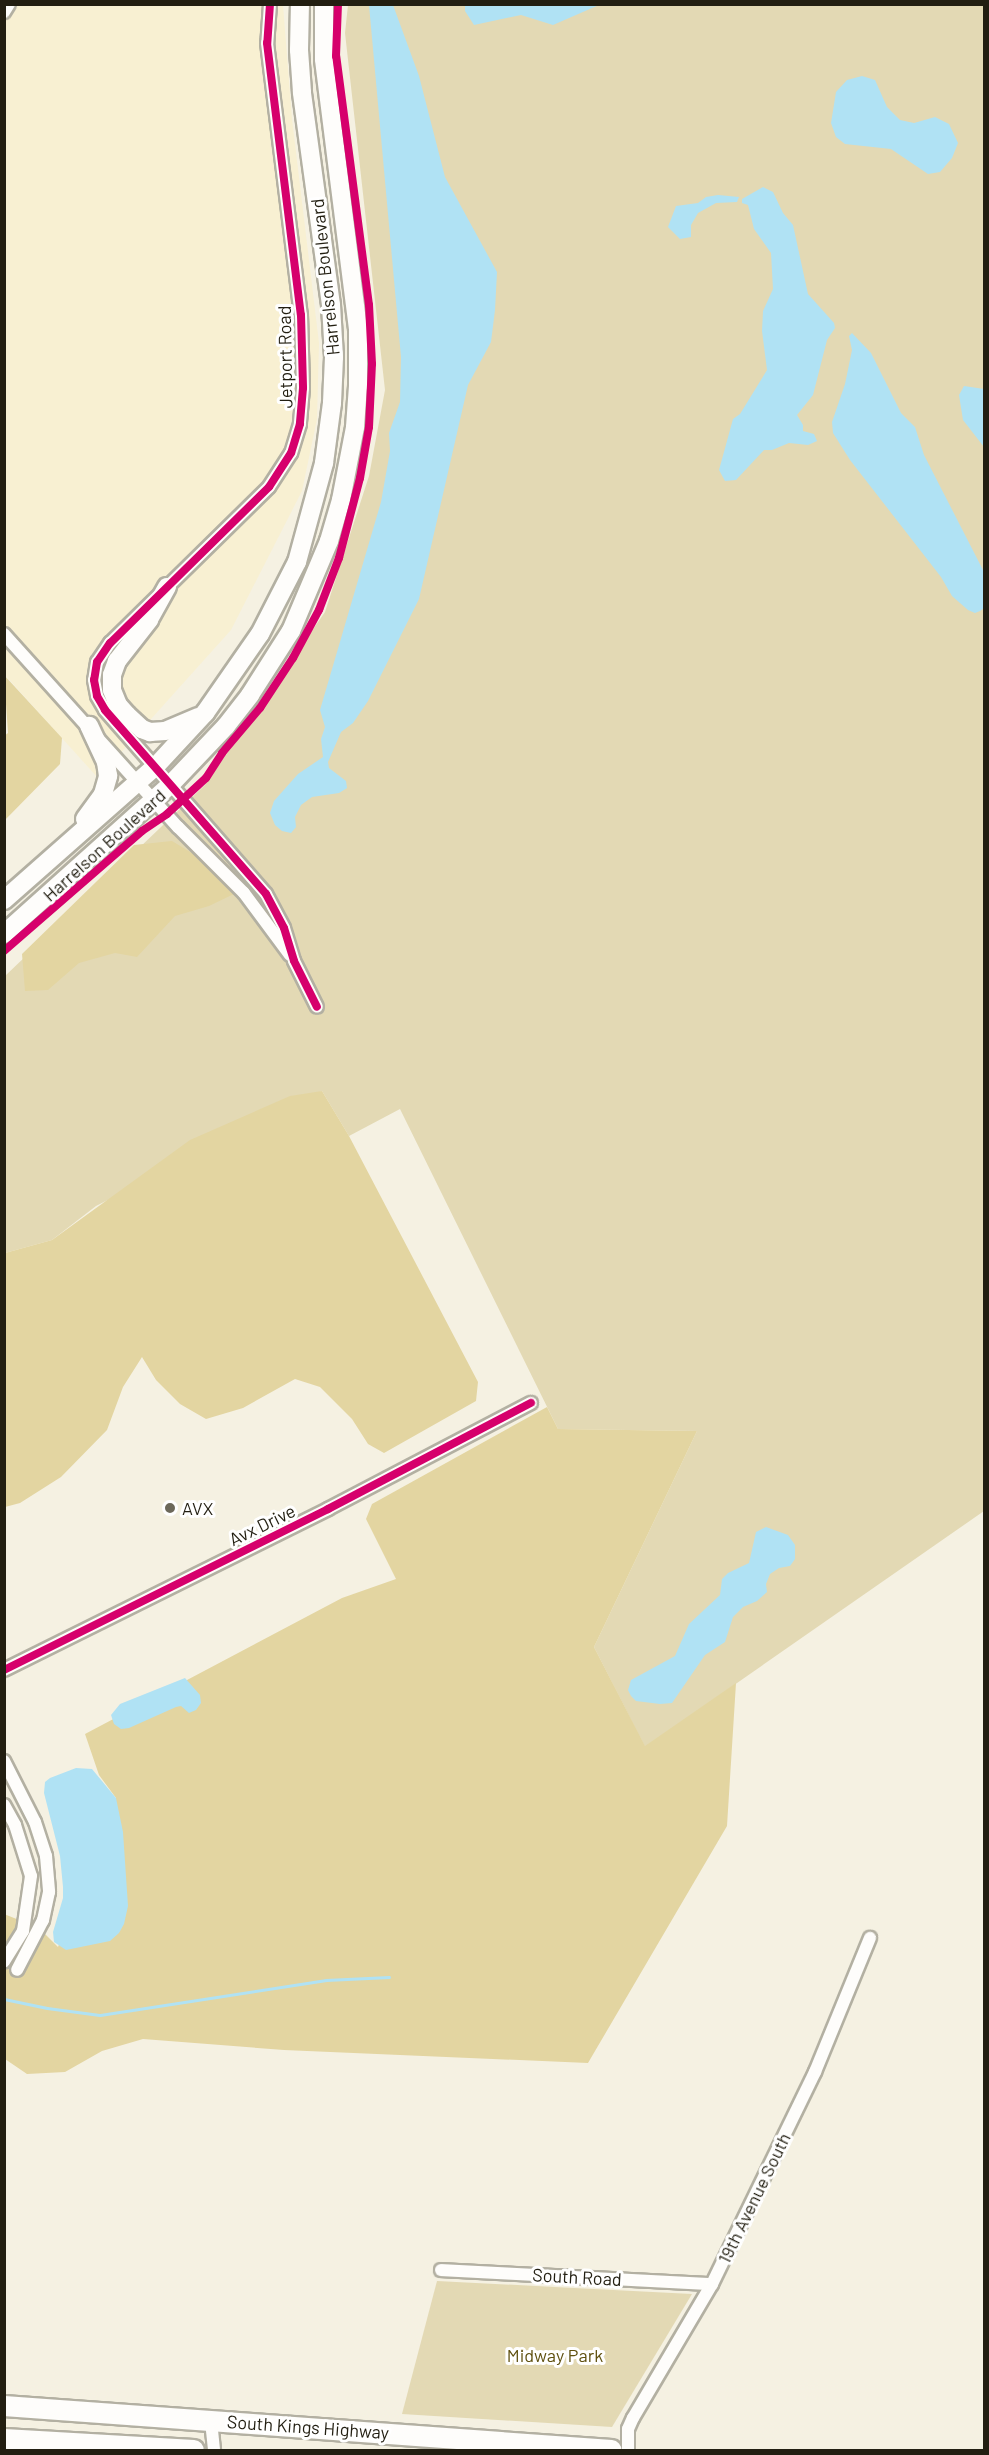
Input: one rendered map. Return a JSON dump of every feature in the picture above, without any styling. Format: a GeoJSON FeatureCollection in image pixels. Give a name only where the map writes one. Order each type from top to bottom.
{"type":"FeatureCollection","features":[{"type":"Feature","properties":{"kind":"main road","name":"Harrelson Boulevard"},"geometry":{"type":"LineString","coordinates":[[4,900],[139,781],[205,713],[260,634],[286,588],[297,562],[317,496],[329,432],[334,376],[334,337],[298,50],[300,4]]}},
{"type":"Feature","properties":{"kind":"main road","name":"Harrelson Boulevard"},"geometry":{"type":"LineString","coordinates":[[4,934],[154,800],[204,752],[232,718],[291,631],[329,541],[349,464],[358,386],[358,329],[324,59],[324,4]]}},
{"type":"Feature","properties":{"kind":"main road"},"geometry":{"type":"LineString","coordinates":[[167,587],[148,621],[117,662],[112,675],[114,698],[137,725],[150,732],[171,729],[205,713]]}},
{"type":"Feature","properties":{"kind":"main road"},"geometry":{"type":"LineString","coordinates":[[62,849],[97,803],[106,786],[106,762],[89,726]]}},
{"type":"Feature","properties":{"kind":"main road","name":"South Kings Highway"},"geometry":{"type":"LineString","coordinates":[[4,2406],[211,2421],[421,2443],[611,2451]]}},
{"type":"Feature","properties":{"kind":"main road"},"geometry":{"type":"LineString","coordinates":[[4,2439],[60,2446],[194,2451]]}},
{"type":"Feature","properties":{"kind":"street"},"geometry":{"type":"LineString","coordinates":[[4,12],[9,4]]}},
{"type":"Feature","properties":{"kind":"street","name":"Jetport Road"},"geometry":{"type":"LineString","coordinates":[[270,4],[267,43],[301,315],[303,388],[300,424],[291,453],[269,487],[110,643],[98,662],[94,674],[95,690],[100,702],[266,894],[284,928],[294,961]]}},
{"type":"Feature","properties":{"kind":"street"},"geometry":{"type":"LineString","coordinates":[[4,634],[154,800],[250,900],[294,961],[316,1007]]}},
{"type":"Feature","properties":{"kind":"street","name":"Avx Drive"},"geometry":{"type":"LineString","coordinates":[[4,1670],[328,1509],[531,1403]]}},
{"type":"Feature","properties":{"kind":"street"},"geometry":{"type":"LineString","coordinates":[[4,1761],[30,1813],[46,1856],[49,1892],[43,1920],[17,1970]]}},
{"type":"Feature","properties":{"kind":"street"},"geometry":{"type":"LineString","coordinates":[[4,1805],[13,1821],[31,1876],[23,1931],[4,1962]]}},
{"type":"Feature","properties":{"kind":"street"},"geometry":{"type":"LineString","coordinates":[[13,1821],[30,1813]]}},
{"type":"Feature","properties":{"kind":"street","name":"19th Avenue South"},"geometry":{"type":"LineString","coordinates":[[628,2451],[628,2429],[633,2418],[712,2284],[815,2072],[870,1938]]}},
{"type":"Feature","properties":{"kind":"street","name":"South Road"},"geometry":{"type":"LineString","coordinates":[[441,2270],[712,2284]]}},
{"type":"Feature","properties":{"kind":"street"},"geometry":{"type":"LineString","coordinates":[[211,2421],[214,2451]]}},
{"type":"Feature","properties":{"kind":"shaded area"},"geometry":{"type":"Polygon","coordinates":[[[5,5],[283,5],[292,119],[319,343],[317,419],[302,491],[231,630],[98,778],[5,675],[5,5]]]}},
{"type":"Feature","properties":{"kind":"shaded area"},"geometry":{"type":"Polygon","coordinates":[[[4,675],[62,738],[60,764],[5,820],[4,736],[8,733],[4,675]]]}},
{"type":"Feature","properties":{"kind":"shaded area"},"geometry":{"type":"Polygon","coordinates":[[[172,841],[200,858],[236,893],[209,906],[175,916],[137,957],[115,953],[79,963],[48,990],[25,991],[22,954],[134,845],[172,841]]]}},
{"type":"Feature","properties":{"kind":"shaded area"},"geometry":{"type":"Polygon","coordinates":[[[322,1091],[349,1136],[478,1382],[476,1401],[384,1453],[368,1444],[352,1419],[320,1387],[295,1379],[243,1408],[206,1419],[180,1404],[156,1380],[142,1357],[123,1387],[107,1430],[61,1477],[20,1503],[5,1507],[5,1253],[52,1240],[190,1140],[290,1096],[322,1091]]]}},
{"type":"Feature","properties":{"kind":"shaded area"},"geometry":{"type":"Polygon","coordinates":[[[547,1407],[558,1429],[697,1431],[594,1647],[645,1746],[736,1683],[727,1826],[588,2063],[284,2050],[143,2039],[102,2051],[65,2072],[27,2074],[5,2059],[4,1914],[39,1928],[58,1947],[116,1798],[99,1775],[85,1734],[342,1598],[396,1579],[366,1519],[372,1504],[547,1407]]]}},
{"type":"Feature","properties":{"kind":"green space"},"geometry":{"type":"Polygon","coordinates":[[[348,5],[984,5],[984,1511],[645,1747],[594,1647],[697,1431],[558,1429],[400,1109],[349,1136],[322,1091],[96,1206],[52,1240],[5,1253],[5,976],[205,785],[325,612],[369,476],[385,390],[345,33],[348,5]]]}},
{"type":"Feature","properties":{"kind":"green space","name":"Midway Park"},"geometry":{"type":"Polygon","coordinates":[[[437,2281],[692,2294],[612,2427],[402,2414],[437,2281]]]}},
{"type":"Feature","properties":{"kind":"water"},"geometry":{"type":"Polygon","coordinates":[[[465,4],[599,5],[553,25],[521,15],[474,25],[465,11],[465,4]]]}},
{"type":"Feature","properties":{"kind":"water"},"geometry":{"type":"Polygon","coordinates":[[[369,5],[393,5],[419,76],[445,177],[497,272],[495,310],[491,342],[468,385],[419,599],[368,701],[353,723],[341,732],[328,762],[329,768],[346,781],[347,788],[339,793],[312,797],[301,805],[295,817],[296,827],[291,833],[282,831],[275,825],[270,813],[274,801],[298,774],[323,757],[321,739],[325,727],[320,710],[381,502],[390,451],[389,433],[400,402],[401,357],[369,5]]]}},
{"type":"Feature","properties":{"kind":"water"},"geometry":{"type":"Polygon","coordinates":[[[862,76],[875,80],[887,107],[900,120],[914,123],[935,117],[949,124],[958,143],[952,158],[940,172],[928,174],[891,149],[845,144],[836,137],[831,123],[836,92],[847,80],[862,76]]]}},
{"type":"Feature","properties":{"kind":"water"},"geometry":{"type":"Polygon","coordinates":[[[763,187],[773,192],[783,213],[793,225],[808,294],[834,323],[835,328],[827,340],[813,395],[797,415],[803,425],[803,431],[814,434],[817,441],[808,445],[789,443],[772,450],[764,450],[736,480],[725,481],[719,470],[733,419],[740,414],[767,370],[762,331],[763,311],[773,289],[771,253],[754,229],[748,205],[742,203],[742,199],[763,187]]]}},
{"type":"Feature","properties":{"kind":"water"},"geometry":{"type":"Polygon","coordinates":[[[718,195],[739,197],[737,202],[716,203],[698,213],[691,225],[691,237],[680,239],[668,227],[676,206],[698,203],[706,197],[718,195]]]}},
{"type":"Feature","properties":{"kind":"water"},"geometry":{"type":"Polygon","coordinates":[[[852,333],[871,353],[901,413],[915,427],[924,455],[983,570],[984,608],[980,611],[975,613],[968,610],[952,596],[941,577],[850,460],[833,433],[832,422],[845,384],[852,350],[849,336],[852,333]]]}},
{"type":"Feature","properties":{"kind":"water"},"geometry":{"type":"Polygon","coordinates":[[[964,386],[984,389],[984,447],[963,420],[959,395],[964,386]]]}},
{"type":"Feature","properties":{"kind":"water"},"geometry":{"type":"Polygon","coordinates":[[[766,1527],[788,1535],[795,1545],[795,1559],[790,1566],[779,1568],[770,1574],[766,1584],[767,1592],[757,1601],[743,1607],[733,1617],[725,1642],[705,1655],[672,1703],[636,1701],[628,1690],[631,1680],[675,1656],[689,1624],[720,1595],[722,1579],[728,1573],[749,1563],[756,1532],[766,1527]]]}},
{"type":"Feature","properties":{"kind":"water"},"geometry":{"type":"Polygon","coordinates":[[[185,1678],[200,1695],[201,1703],[196,1710],[189,1713],[181,1706],[176,1707],[129,1728],[121,1729],[114,1724],[111,1715],[120,1704],[185,1678]]]}},
{"type":"Feature","properties":{"kind":"water"},"geometry":{"type":"Polygon","coordinates":[[[76,1768],[92,1769],[116,1798],[123,1832],[128,1906],[124,1924],[119,1933],[110,1941],[66,1950],[54,1942],[53,1932],[63,1898],[63,1887],[60,1856],[44,1793],[45,1782],[50,1778],[76,1768]]]}},
{"type":"Feature","properties":{"kind":"waterway"},"geometry":{"type":"LineString","coordinates":[[4,1999],[47,2008],[100,2015],[326,1980],[389,1977]]}},
{"type":"Feature","properties":{"kind":"cycle path"},"geometry":{"type":"LineString","coordinates":[[270,4],[267,43],[301,315],[303,388],[300,424],[291,453],[269,487],[110,643],[97,662],[94,680],[97,696],[105,710],[266,894],[284,928],[294,961],[317,1007]]}},
{"type":"Feature","properties":{"kind":"cycle path"},"geometry":{"type":"LineString","coordinates":[[4,951],[142,831],[167,814],[206,778],[222,753],[260,708],[293,658],[319,610],[339,558],[360,478],[369,427],[372,364],[369,305],[336,56],[338,4]]}},
{"type":"Feature","properties":{"kind":"cycle path"},"geometry":{"type":"LineString","coordinates":[[4,1670],[328,1509],[531,1403]]}},
{"type":"Feature","properties":{"kind":"place","name":"AVX"},"geometry":{"type":"Point","coordinates":[170,1508]}}]}
